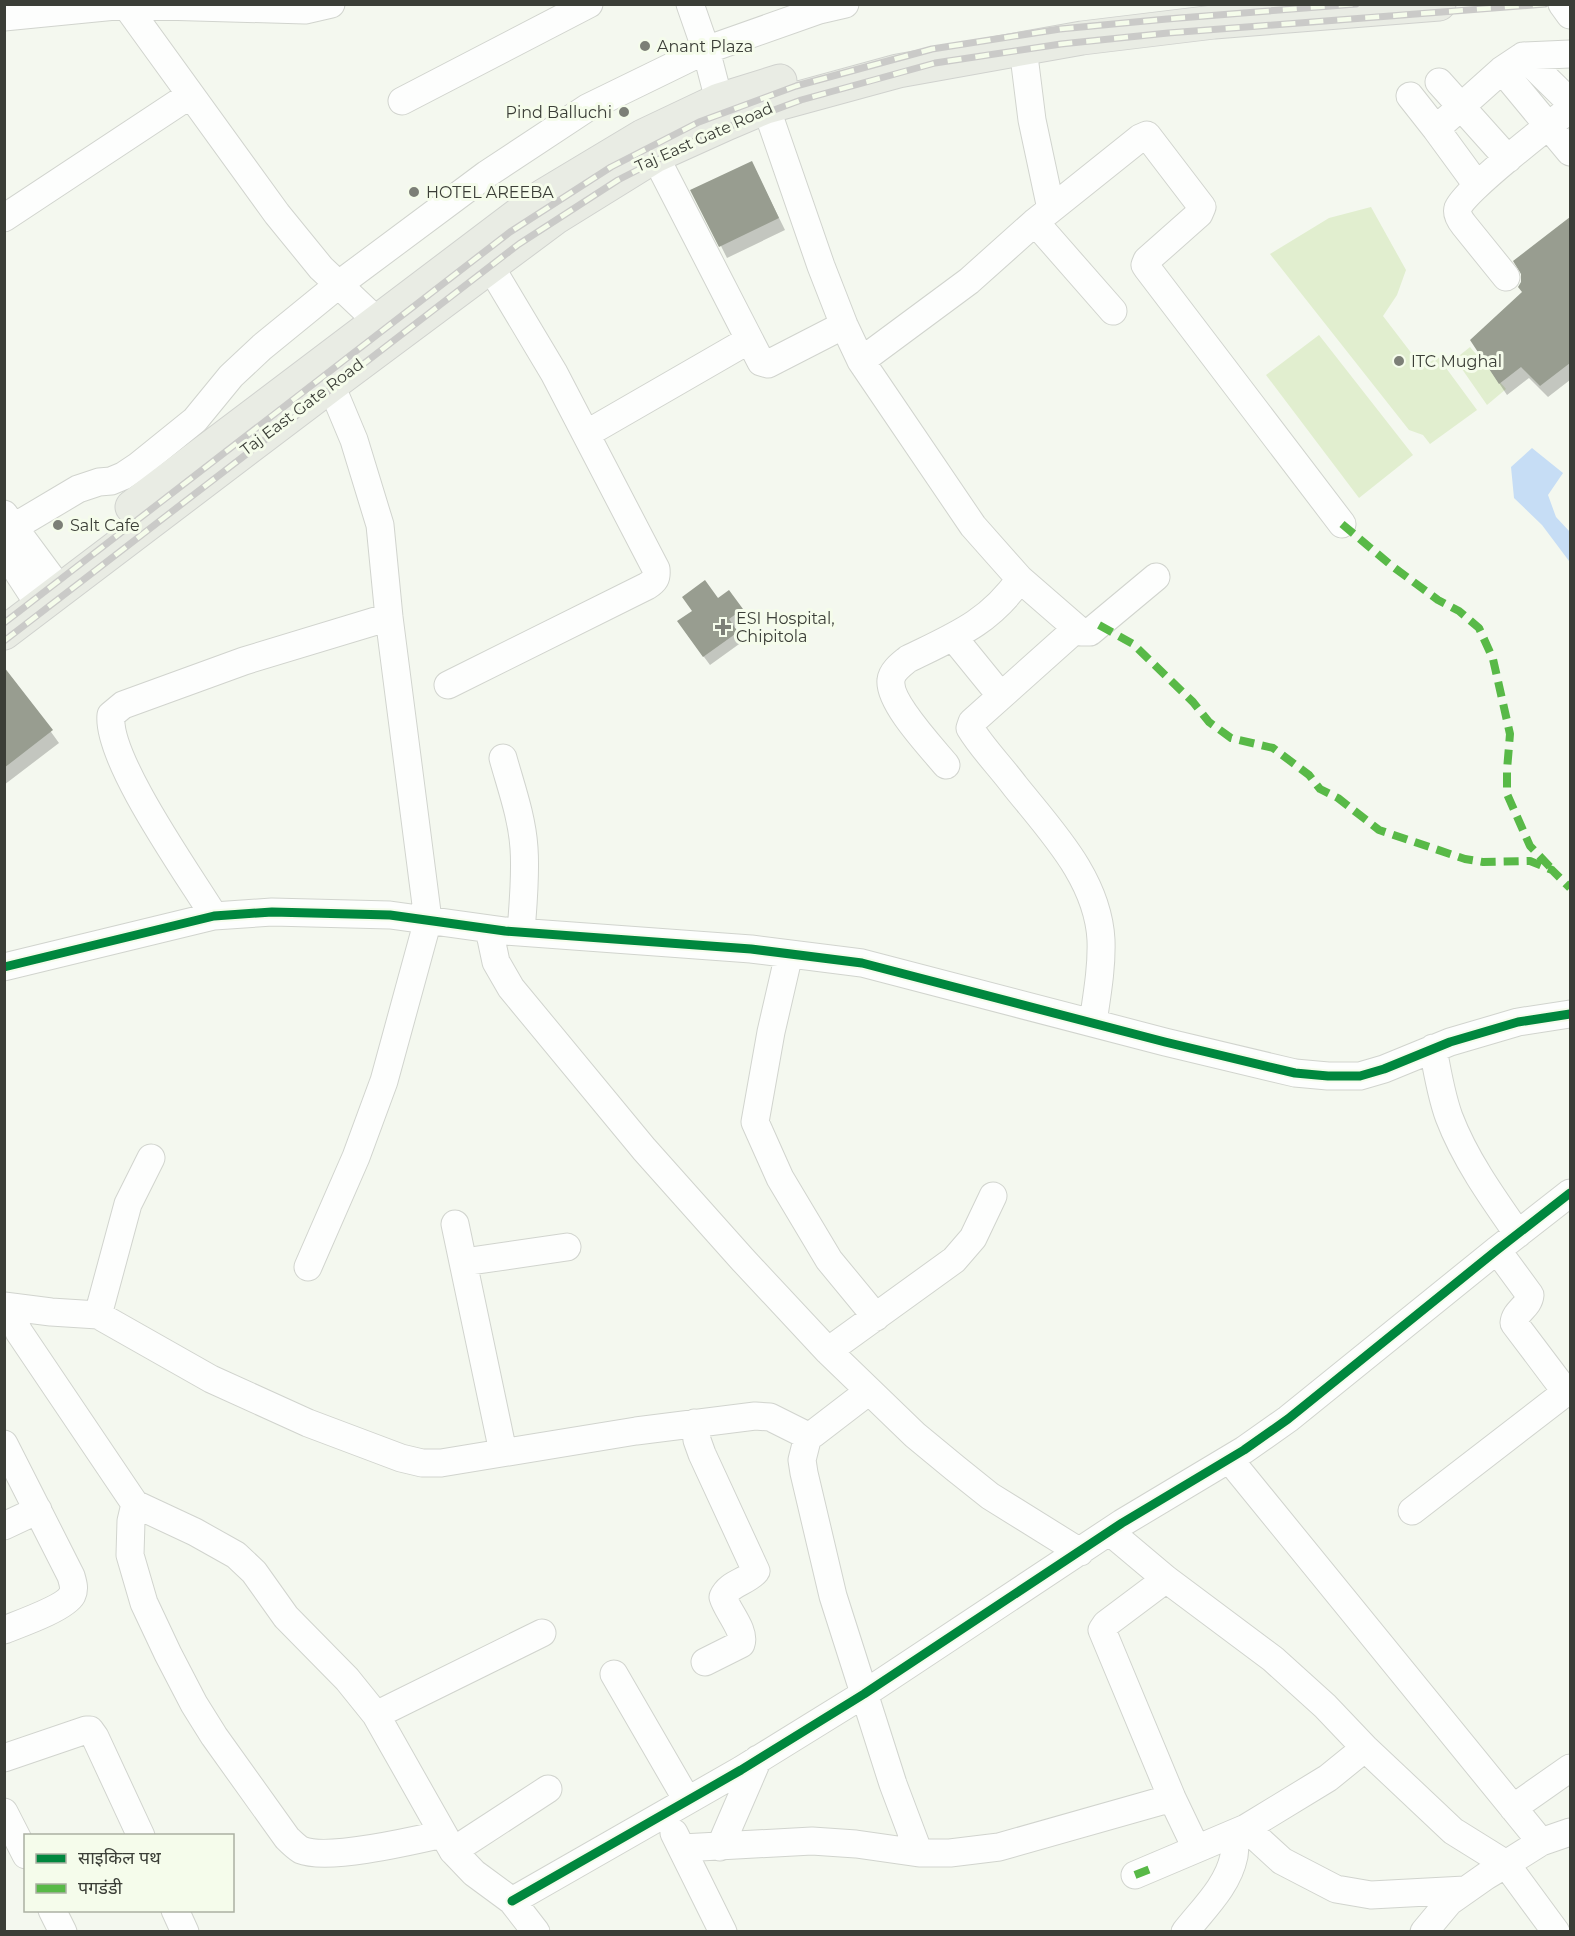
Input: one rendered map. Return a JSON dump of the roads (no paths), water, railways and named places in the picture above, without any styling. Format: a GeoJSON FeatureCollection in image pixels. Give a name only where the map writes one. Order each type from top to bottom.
{"type":"FeatureCollection","features":[{"type":"Feature","properties":{"kind":"main road"},"geometry":{"type":"LineString","coordinates":[[36,592],[377,321],[543,196],[643,136],[724,112],[812,70],[883,52],[1020,26],[1175,4]]}},
{"type":"Feature","properties":{"kind":"main road","name":"Taj East Gate Road"},"geometry":{"type":"LineString","coordinates":[[4,633],[36,592],[331,385],[555,218],[724,112],[766,107],[898,70],[1082,38],[1214,22],[1439,4]]}},
{"type":"Feature","properties":{"kind":"street"},"geometry":{"type":"LineString","coordinates":[[4,17],[125,5],[305,10],[331,4]]}},
{"type":"Feature","properties":{"kind":"street"},"geometry":{"type":"LineString","coordinates":[[402,101],[589,4]]}},
{"type":"Feature","properties":{"kind":"street"},"geometry":{"type":"LineString","coordinates":[[690,4],[724,112]]}},
{"type":"Feature","properties":{"kind":"street"},"geometry":{"type":"LineString","coordinates":[[36,592],[7,531],[78,489],[123,476],[171,441],[195,420],[231,376],[262,347],[338,285],[487,174],[587,108],[706,50],[819,10],[845,4]]}},
{"type":"Feature","properties":{"kind":"street"},"geometry":{"type":"LineString","coordinates":[[1562,4],[1570,15]]}},
{"type":"Feature","properties":{"kind":"street"},"geometry":{"type":"LineString","coordinates":[[125,5],[277,214],[321,268],[377,321]]}},
{"type":"Feature","properties":{"kind":"street"},"geometry":{"type":"LineString","coordinates":[[1023,48],[1043,215],[1113,311]]}},
{"type":"Feature","properties":{"kind":"street"},"geometry":{"type":"LineString","coordinates":[[1436,129],[1461,105],[1513,63],[1570,54]]}},
{"type":"Feature","properties":{"kind":"street"},"geometry":{"type":"LineString","coordinates":[[1513,63],[1570,102]]}},
{"type":"Feature","properties":{"kind":"street"},"geometry":{"type":"LineString","coordinates":[[1513,63],[1549,126],[1570,152]]}},
{"type":"Feature","properties":{"kind":"street"},"geometry":{"type":"LineString","coordinates":[[1439,82],[1508,159]]}},
{"type":"Feature","properties":{"kind":"street"},"geometry":{"type":"LineString","coordinates":[[4,218],[190,95]]}},
{"type":"Feature","properties":{"kind":"street"},"geometry":{"type":"LineString","coordinates":[[1410,96],[1477,185]]}},
{"type":"Feature","properties":{"kind":"street"},"geometry":{"type":"LineString","coordinates":[[766,107],[821,266],[861,361],[967,518],[1020,579],[1076,629],[1087,633],[1156,578]]}},
{"type":"Feature","properties":{"kind":"street"},"geometry":{"type":"LineString","coordinates":[[1506,277],[1459,218],[1457,209],[1477,185],[1570,109]]}},
{"type":"Feature","properties":{"kind":"street"},"geometry":{"type":"LineString","coordinates":[[861,361],[969,280],[1043,215],[1140,138],[1147,135],[1202,207],[1199,214],[1145,265],[1342,524]]}},
{"type":"Feature","properties":{"kind":"street"},"geometry":{"type":"LineString","coordinates":[[654,156],[759,359],[768,364],[844,325]]}},
{"type":"Feature","properties":{"kind":"street"},"geometry":{"type":"LineString","coordinates":[[448,685],[655,581],[656,569],[586,434],[554,374],[490,266]]}},
{"type":"Feature","properties":{"kind":"street"},"geometry":{"type":"LineString","coordinates":[[586,434],[749,340]]}},
{"type":"Feature","properties":{"kind":"street"},"geometry":{"type":"LineString","coordinates":[[308,1267],[356,1158],[384,1082],[428,920],[389,617],[380,525],[354,440],[331,385]]}},
{"type":"Feature","properties":{"kind":"street"},"geometry":{"type":"LineString","coordinates":[[946,765],[900,709],[891,680],[898,667],[908,659],[984,619],[999,606],[1020,579]]}},
{"type":"Feature","properties":{"kind":"street"},"geometry":{"type":"LineString","coordinates":[[214,916],[139,796],[118,749],[110,724],[111,715],[123,705],[244,661],[389,617]]}},
{"type":"Feature","properties":{"kind":"street"},"geometry":{"type":"LineString","coordinates":[[1076,629],[972,722],[970,728],[1060,842],[1081,874],[1091,897],[1099,921],[1101,940],[1094,1022]]}},
{"type":"Feature","properties":{"kind":"street"},"geometry":{"type":"LineString","coordinates":[[953,637],[1002,696]]}},
{"type":"Feature","properties":{"kind":"street"},"geometry":{"type":"LineString","coordinates":[[503,758],[520,820],[524,846],[525,874],[521,932]]}},
{"type":"Feature","properties":{"kind":"street"},"geometry":{"type":"LineString","coordinates":[[4,967],[214,916],[272,912],[390,915],[521,932],[751,949],[862,963],[1165,1042],[1295,1073],[1328,1076],[1368,1074],[1433,1048],[1518,1022],[1570,1014]]}},
{"type":"Feature","properties":{"kind":"street"},"geometry":{"type":"LineString","coordinates":[[489,928],[496,962],[511,988],[644,1149],[828,1351],[915,1435],[990,1496],[1080,1552]]}},
{"type":"Feature","properties":{"kind":"street"},"geometry":{"type":"LineString","coordinates":[[789,954],[771,1032],[755,1122],[780,1178],[829,1260],[876,1317]]}},
{"type":"Feature","properties":{"kind":"street"},"geometry":{"type":"LineString","coordinates":[[1433,1048],[1448,1114],[1459,1141],[1494,1200],[1518,1234]]}},
{"type":"Feature","properties":{"kind":"street"},"geometry":{"type":"LineString","coordinates":[[98,1315],[128,1204],[151,1158]]}},
{"type":"Feature","properties":{"kind":"street"},"geometry":{"type":"LineString","coordinates":[[6,1307],[19,1332],[135,1504],[195,1532],[236,1555],[254,1572],[286,1617],[347,1679],[376,1714],[448,1843],[519,1920],[676,1807],[864,1694],[1110,1532],[1229,1460],[1288,1419],[1570,1193]]}},
{"type":"Feature","properties":{"kind":"street"},"geometry":{"type":"LineString","coordinates":[[828,1351],[954,1260],[973,1238],[993,1196]]}},
{"type":"Feature","properties":{"kind":"street"},"geometry":{"type":"LineString","coordinates":[[455,1224],[503,1452]]}},
{"type":"Feature","properties":{"kind":"street"},"geometry":{"type":"LineString","coordinates":[[464,1262],[567,1247]]}},
{"type":"Feature","properties":{"kind":"street"},"geometry":{"type":"LineString","coordinates":[[1412,1511],[1568,1390],[1514,1323],[1515,1316],[1528,1302],[1530,1295],[1497,1250]]}},
{"type":"Feature","properties":{"kind":"street"},"geometry":{"type":"LineString","coordinates":[[6,1307],[98,1315],[220,1383],[308,1423],[401,1458],[422,1462],[441,1463],[695,1423],[755,1416],[770,1417],[808,1436],[870,1390]]}},
{"type":"Feature","properties":{"kind":"street"},"geometry":{"type":"LineString","coordinates":[[695,1423],[702,1454],[756,1571],[754,1575],[730,1587],[723,1597],[742,1634],[741,1644],[705,1662]]}},
{"type":"Feature","properties":{"kind":"street"},"geometry":{"type":"LineString","coordinates":[[808,1436],[802,1460],[804,1473],[833,1596],[919,1853]]}},
{"type":"Feature","properties":{"kind":"street"},"geometry":{"type":"LineString","coordinates":[[4,1444],[74,1585],[72,1596],[62,1604],[4,1630]]}},
{"type":"Feature","properties":{"kind":"street"},"geometry":{"type":"LineString","coordinates":[[1229,1460],[1541,1842]]}},
{"type":"Feature","properties":{"kind":"street"},"geometry":{"type":"LineString","coordinates":[[135,1504],[131,1521],[130,1555],[144,1603],[168,1654],[214,1736],[287,1838],[299,1849],[313,1853],[333,1853],[415,1841],[448,1843],[548,1790]]}},
{"type":"Feature","properties":{"kind":"street"},"geometry":{"type":"LineString","coordinates":[[4,1526],[38,1510]]}},
{"type":"Feature","properties":{"kind":"street"},"geometry":{"type":"LineString","coordinates":[[1110,1532],[1166,1580],[1273,1659],[1453,1831],[1506,1864],[1556,1932]]}},
{"type":"Feature","properties":{"kind":"street"},"geometry":{"type":"LineString","coordinates":[[1166,1580],[1106,1624],[1102,1630],[1172,1798],[1196,1848]]}},
{"type":"Feature","properties":{"kind":"street"},"geometry":{"type":"LineString","coordinates":[[376,1714],[542,1632]]}},
{"type":"Feature","properties":{"kind":"street"},"geometry":{"type":"LineString","coordinates":[[614,1674],[676,1807],[682,1848],[723,1932]]}},
{"type":"Feature","properties":{"kind":"street"},"geometry":{"type":"LineString","coordinates":[[4,1758],[90,1730],[140,1834]]}},
{"type":"Feature","properties":{"kind":"street"},"geometry":{"type":"LineString","coordinates":[[1136,1875],[1241,1830],[1328,1778],[1365,1748]]}},
{"type":"Feature","properties":{"kind":"street"},"geometry":{"type":"LineString","coordinates":[[720,1847],[758,1759]]}},
{"type":"Feature","properties":{"kind":"street"},"geometry":{"type":"LineString","coordinates":[[1513,1808],[1570,1768]]}},
{"type":"Feature","properties":{"kind":"street"},"geometry":{"type":"LineString","coordinates":[[682,1848],[812,1841],[856,1844],[919,1853],[950,1853],[999,1847],[1172,1798]]}},
{"type":"Feature","properties":{"kind":"street"},"geometry":{"type":"LineString","coordinates":[[4,1812],[24,1851]]}},
{"type":"Feature","properties":{"kind":"street"},"geometry":{"type":"LineString","coordinates":[[1241,1830],[1282,1862],[1336,1889],[1371,1895],[1465,1890]]}},
{"type":"Feature","properties":{"kind":"street"},"geometry":{"type":"LineString","coordinates":[[1185,1932],[1216,1894],[1227,1875],[1241,1830]]}},
{"type":"Feature","properties":{"kind":"street"},"geometry":{"type":"LineString","coordinates":[[1437,1926],[1449,1902],[1465,1890],[1541,1842],[1570,1832]]}},
{"type":"Feature","properties":{"kind":"street"},"geometry":{"type":"LineString","coordinates":[[53,1912],[63,1932]]}},
{"type":"Feature","properties":{"kind":"street"},"geometry":{"type":"LineString","coordinates":[[176,1912],[185,1932]]}},
{"type":"Feature","properties":{"kind":"street"},"geometry":{"type":"LineString","coordinates":[[1565,1932],[1570,1928]]}},
{"type":"Feature","properties":{"kind":"water"},"geometry":{"type":"Polygon","coordinates":[[[1532,448],[1563,473],[1548,495],[1556,517],[1570,532],[1569,561],[1542,525],[1514,498],[1511,467],[1532,448]]]}},
{"type":"Feature","properties":{"kind":"railway"},"geometry":{"type":"LineString","coordinates":[[4,623],[510,232],[611,167],[699,122],[796,86],[932,49],[1060,29],[1356,4]]}},
{"type":"Feature","properties":{"kind":"railway"},"geometry":{"type":"LineString","coordinates":[[4,641],[519,244],[618,180],[704,136],[801,100],[935,63],[1061,44],[1168,33],[1545,4]]}},
{"type":"Feature","properties":{"kind":"place","name":"Anant Plaza"},"geometry":{"type":"Point","coordinates":[645,46]}},
{"type":"Feature","properties":{"kind":"place","name":"Pind Balluchi"},"geometry":{"type":"Point","coordinates":[624,112]}},
{"type":"Feature","properties":{"kind":"place","name":"HOTEL AREEBA"},"geometry":{"type":"Point","coordinates":[414,192]}},
{"type":"Feature","properties":{"kind":"place","name":"ITC Mughal"},"geometry":{"type":"Point","coordinates":[1399,361]}},
{"type":"Feature","properties":{"kind":"place","name":"Salt Cafe"},"geometry":{"type":"Point","coordinates":[58,525]}},
{"type":"Feature","properties":{"kind":"place","name":"ESI Hospital, Chipitola"},"geometry":{"type":"Point","coordinates":[723,627]}}]}
